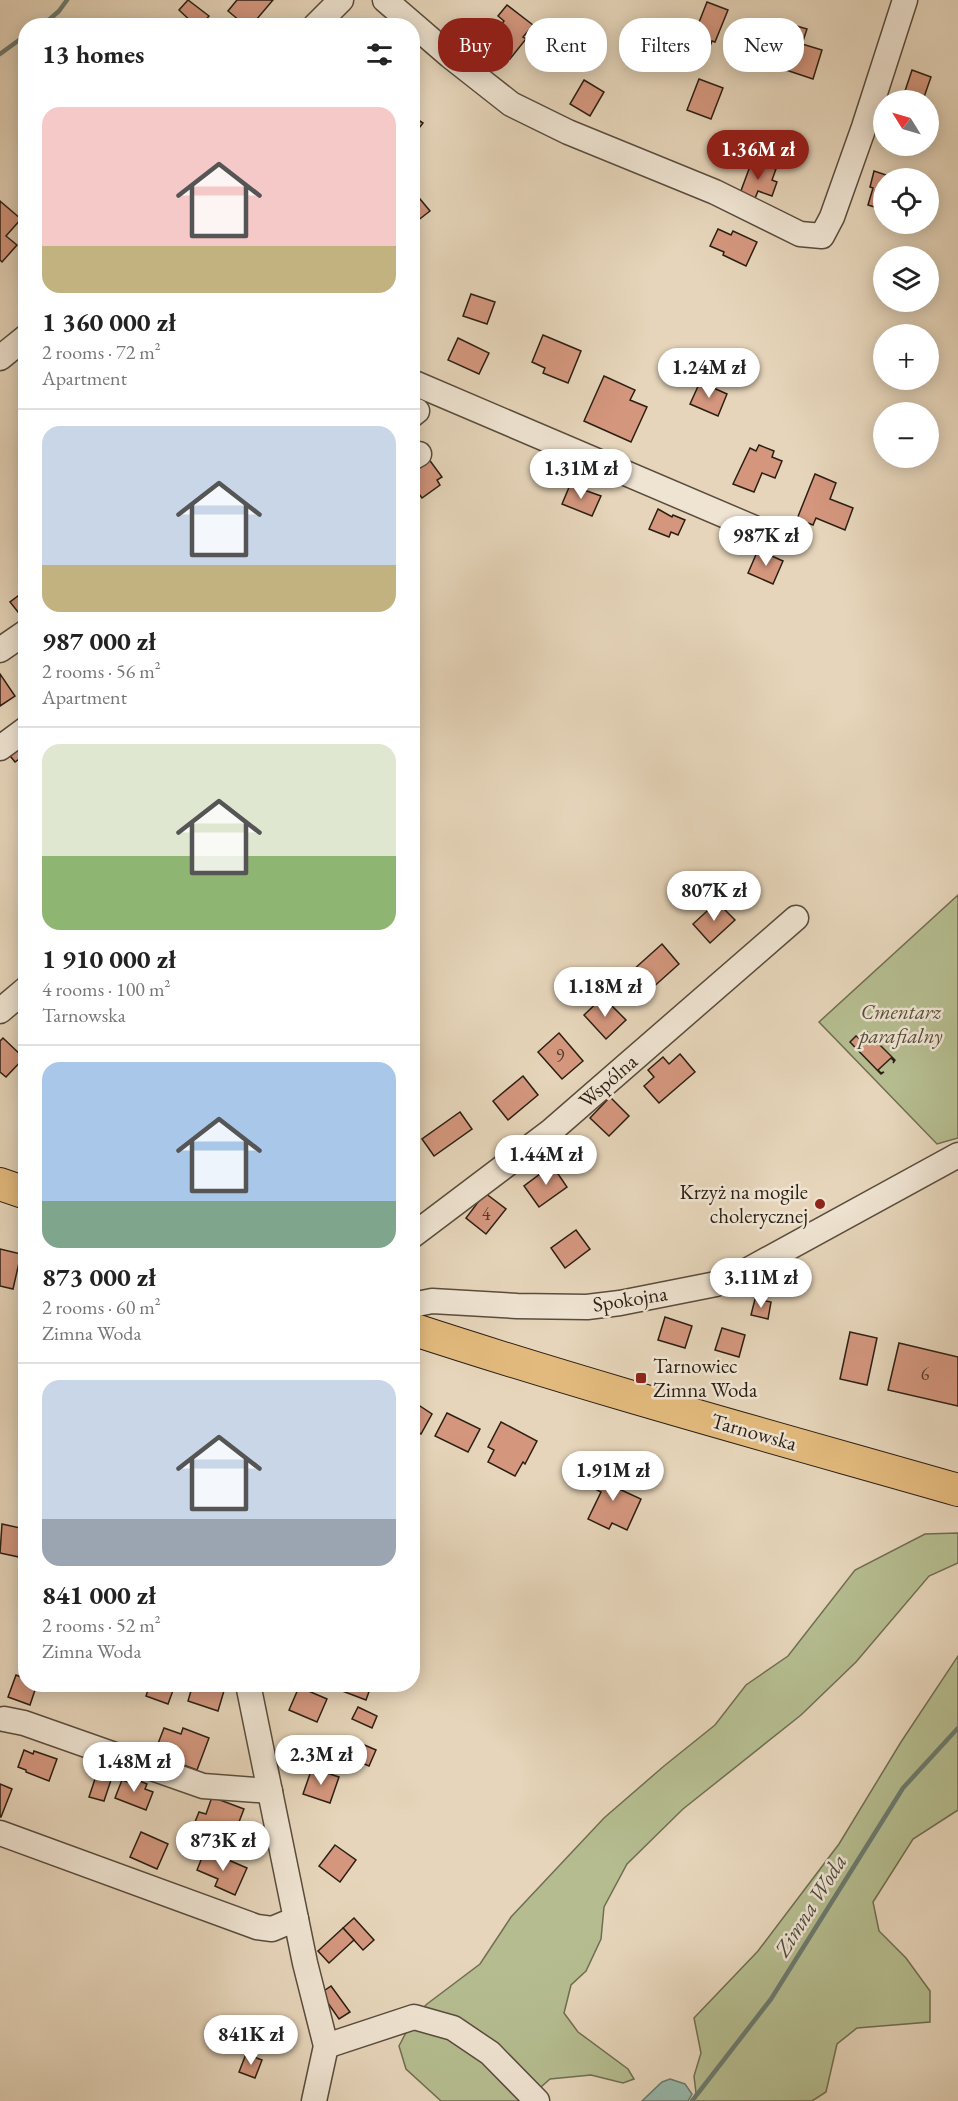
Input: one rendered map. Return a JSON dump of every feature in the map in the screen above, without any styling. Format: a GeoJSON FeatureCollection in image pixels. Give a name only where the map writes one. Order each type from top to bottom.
{"type":"FeatureCollection","features":[{"type":"Feature","properties":{"kind":"main road"},"geometry":{"type":"LineString","coordinates":[[0,1184],[18,1190]]}},
{"type":"Feature","properties":{"kind":"main road","name":"Tarnowska"},"geometry":{"type":"LineString","coordinates":[[420,1331],[624,1395],[958,1490]]}},
{"type":"Feature","properties":{"kind":"street"},"geometry":{"type":"LineString","coordinates":[[323,18],[340,0]]}},
{"type":"Feature","properties":{"kind":"street"},"geometry":{"type":"LineString","coordinates":[[385,0],[406,18]]}},
{"type":"Feature","properties":{"kind":"street"},"geometry":{"type":"LineString","coordinates":[[420,30],[511,104],[568,132],[715,192],[800,234],[822,236],[832,217],[861,136],[905,0]]}},
{"type":"Feature","properties":{"kind":"street"},"geometry":{"type":"LineString","coordinates":[[0,358],[18,343]]}},
{"type":"Feature","properties":{"kind":"street"},"geometry":{"type":"LineString","coordinates":[[420,385],[766,533]]}},
{"type":"Feature","properties":{"kind":"street"},"geometry":{"type":"LineString","coordinates":[[0,650],[18,638]]}},
{"type":"Feature","properties":{"kind":"street"},"geometry":{"type":"LineString","coordinates":[[0,748],[18,735]]}},
{"type":"Feature","properties":{"kind":"street","name":"Wspólna"},"geometry":{"type":"LineString","coordinates":[[420,1230],[551,1131],[796,918]]}},
{"type":"Feature","properties":{"kind":"street"},"geometry":{"type":"LineString","coordinates":[[0,1011],[18,996]]}},
{"type":"Feature","properties":{"kind":"street","name":"Spokojna"},"geometry":{"type":"LineString","coordinates":[[420,1303],[432,1301],[587,1307],[620,1303],[716,1284],[748,1270],[958,1155]]}},
{"type":"Feature","properties":{"kind":"street"},"geometry":{"type":"LineString","coordinates":[[250,1692],[296,1919],[326,2046],[314,2101]]}},
{"type":"Feature","properties":{"kind":"street"},"geometry":{"type":"LineString","coordinates":[[4,1719],[24,1723],[203,1786],[270,1791]]}},
{"type":"Feature","properties":{"kind":"street"},"geometry":{"type":"LineString","coordinates":[[0,1833],[257,1927],[272,1929],[296,1919]]}},
{"type":"Feature","properties":{"kind":"street"},"geometry":{"type":"LineString","coordinates":[[326,2046],[414,2017],[453,2028],[490,2053],[537,2101]]}},
{"type":"Feature","properties":{"kind":"green space","name":"Cmentarz parafialny"},"geometry":{"type":"Polygon","coordinates":[[[958,895],[958,1138],[937,1144],[819,1022],[958,895]]]}},
{"type":"Feature","properties":{"kind":"green space"},"geometry":{"type":"Polygon","coordinates":[[[958,1533],[958,1563],[929,1576],[856,1662],[801,1715],[683,1809],[627,1864],[604,1907],[601,1939],[586,1971],[571,1985],[564,2013],[578,2032],[628,2069],[634,2079],[623,2083],[591,2075],[550,2079],[532,2095],[532,2101],[441,2101],[406,2069],[399,2046],[414,2017],[427,2004],[480,1964],[511,1917],[604,1818],[715,1725],[746,1685],[788,1656],[855,1570],[925,1534],[958,1533]]]}},
{"type":"Feature","properties":{"kind":"green space"},"geometry":{"type":"Polygon","coordinates":[[[958,1656],[958,1810],[913,1839],[873,1902],[879,1931],[906,1958],[930,1991],[930,2022],[857,2028],[837,2044],[826,2092],[812,2101],[692,2101],[696,2093],[694,2076],[701,2053],[694,2018],[758,1951],[839,1844],[901,1742],[958,1656]]]}},
{"type":"Feature","properties":{"kind":"shaded area"},"geometry":{"type":"Polygon","coordinates":[[[670,2079],[685,2084],[692,2094],[688,2101],[642,2101],[662,2082],[670,2079]]]}},
{"type":"Feature","properties":{"kind":"building"},"geometry":{"type":"Polygon","coordinates":[[[188,0],[209,16],[207,18],[188,18],[179,10],[188,0]]]}},
{"type":"Feature","properties":{"kind":"building"},"geometry":{"type":"Polygon","coordinates":[[[237,0],[273,0],[258,18],[236,18],[228,11],[237,0]]]}},
{"type":"Feature","properties":{"kind":"building"},"geometry":{"type":"Polygon","coordinates":[[[707,2],[728,10],[715,42],[712,41],[711,44],[711,18],[701,18],[707,2]]]}},
{"type":"Feature","properties":{"kind":"building"},"geometry":{"type":"Polygon","coordinates":[[[507,5],[525,19],[523,37],[525,40],[513,55],[513,18],[498,16],[507,5]]]}},
{"type":"Feature","properties":{"kind":"building"},"geometry":{"type":"Polygon","coordinates":[[[804,45],[822,50],[813,79],[792,72],[804,72],[804,45]]]}},
{"type":"Feature","properties":{"kind":"building"},"geometry":{"type":"Polygon","coordinates":[[[912,70],[931,77],[926,90],[905,90],[912,70]]]}},
{"type":"Feature","properties":{"kind":"building"},"geometry":{"type":"Polygon","coordinates":[[[699,79],[723,88],[711,119],[687,110],[699,79]]]}},
{"type":"Feature","properties":{"kind":"building"},"geometry":{"type":"Polygon","coordinates":[[[584,80],[604,92],[590,116],[570,104],[584,80]]]}},
{"type":"Feature","properties":{"kind":"building"},"geometry":{"type":"Polygon","coordinates":[[[752,161],[776,169],[772,180],[777,182],[772,196],[758,191],[754,201],[739,196],[752,161]]]}},
{"type":"Feature","properties":{"kind":"building"},"geometry":{"type":"Polygon","coordinates":[[[873,188],[873,207],[868,205],[873,188]]]}},
{"type":"Feature","properties":{"kind":"building"},"geometry":{"type":"Polygon","coordinates":[[[420,199],[430,211],[420,219],[420,199]]]}},
{"type":"Feature","properties":{"kind":"building"},"geometry":{"type":"Polygon","coordinates":[[[0,201],[18,216],[18,222],[6,236],[17,245],[2,262],[0,260],[0,201]]]}},
{"type":"Feature","properties":{"kind":"building"},"geometry":{"type":"Polygon","coordinates":[[[718,229],[731,235],[733,231],[757,242],[746,266],[710,246],[718,229]]]}},
{"type":"Feature","properties":{"kind":"building"},"geometry":{"type":"Polygon","coordinates":[[[471,294],[495,302],[487,324],[463,316],[471,294]]]}},
{"type":"Feature","properties":{"kind":"building"},"geometry":{"type":"Polygon","coordinates":[[[543,335],[581,351],[568,383],[543,373],[545,368],[532,362],[543,335]]]}},
{"type":"Feature","properties":{"kind":"building"},"geometry":{"type":"Polygon","coordinates":[[[458,338],[489,353],[479,374],[448,360],[458,338]]]}},
{"type":"Feature","properties":{"kind":"building"},"geometry":{"type":"Polygon","coordinates":[[[604,376],[635,390],[630,400],[647,407],[631,442],[584,421],[604,376]]]}},
{"type":"Feature","properties":{"kind":"building"},"geometry":{"type":"Polygon","coordinates":[[[700,382],[727,394],[718,416],[690,404],[700,382]]]}},
{"type":"Feature","properties":{"kind":"building"},"geometry":{"type":"Polygon","coordinates":[[[759,445],[774,451],[772,457],[782,461],[775,478],[762,473],[754,492],[733,484],[750,448],[756,451],[759,445]]]}},
{"type":"Feature","properties":{"kind":"building"},"geometry":{"type":"Polygon","coordinates":[[[428,458],[442,477],[437,480],[440,485],[422,498],[420,495],[420,464],[428,458]]]}},
{"type":"Feature","properties":{"kind":"building"},"geometry":{"type":"Polygon","coordinates":[[[815,474],[836,483],[830,499],[853,508],[845,530],[816,518],[813,525],[797,519],[815,474]]]}},
{"type":"Feature","properties":{"kind":"building"},"geometry":{"type":"Polygon","coordinates":[[[570,485],[601,496],[592,516],[562,504],[570,485]]]}},
{"type":"Feature","properties":{"kind":"building"},"geometry":{"type":"Polygon","coordinates":[[[658,509],[672,517],[673,515],[685,520],[678,535],[671,532],[669,537],[649,529],[658,509]]]}},
{"type":"Feature","properties":{"kind":"building"},"geometry":{"type":"Polygon","coordinates":[[[758,550],[783,561],[773,584],[748,573],[758,550]]]}},
{"type":"Feature","properties":{"kind":"building"},"geometry":{"type":"Polygon","coordinates":[[[18,596],[18,612],[10,602],[18,596]]]}},
{"type":"Feature","properties":{"kind":"building"},"geometry":{"type":"Polygon","coordinates":[[[0,674],[15,696],[0,706],[0,674]]]}},
{"type":"Feature","properties":{"kind":"building"},"geometry":{"type":"Polygon","coordinates":[[[18,743],[18,760],[15,762],[7,752],[18,743]]]}},
{"type":"Feature","properties":{"kind":"building"},"geometry":{"type":"Polygon","coordinates":[[[717,902],[735,920],[710,943],[693,924],[717,902]]]}},
{"type":"Feature","properties":{"kind":"building"},"geometry":{"type":"Polygon","coordinates":[[[662,944],[679,964],[650,990],[633,970],[662,944]]]}},
{"type":"Feature","properties":{"kind":"building"},"geometry":{"type":"Polygon","coordinates":[[[603,997],[626,1020],[606,1039],[584,1015],[603,997]]]}},
{"type":"Feature","properties":{"kind":"building"},"geometry":{"type":"Polygon","coordinates":[[[867,1032],[895,1060],[893,1063],[891,1058],[878,1070],[881,1073],[884,1072],[881,1074],[850,1042],[856,1036],[860,1039],[867,1032]]]}},
{"type":"Feature","properties":{"kind":"building"},"geometry":{"type":"Polygon","coordinates":[[[559,1033],[583,1061],[562,1079],[538,1052],[559,1033]]]}},
{"type":"Feature","properties":{"kind":"building"},"geometry":{"type":"Polygon","coordinates":[[[3,1038],[18,1052],[18,1064],[6,1077],[0,1072],[0,1041],[3,1038]]]}},
{"type":"Feature","properties":{"kind":"building"},"geometry":{"type":"Polygon","coordinates":[[[680,1054],[695,1072],[659,1103],[644,1086],[654,1077],[648,1070],[663,1057],[669,1064],[680,1054]]]}},
{"type":"Feature","properties":{"kind":"building"},"geometry":{"type":"Polygon","coordinates":[[[523,1076],[538,1095],[508,1120],[493,1101],[523,1076]]]}},
{"type":"Feature","properties":{"kind":"building"},"geometry":{"type":"Polygon","coordinates":[[[610,1097],[629,1116],[609,1136],[590,1118],[610,1097]]]}},
{"type":"Feature","properties":{"kind":"building"},"geometry":{"type":"Polygon","coordinates":[[[460,1112],[472,1129],[434,1156],[422,1139],[460,1112]]]}},
{"type":"Feature","properties":{"kind":"building"},"geometry":{"type":"Polygon","coordinates":[[[552,1165],[567,1187],[539,1207],[524,1186],[552,1165]]]}},
{"type":"Feature","properties":{"kind":"building"},"geometry":{"type":"Polygon","coordinates":[[[485,1193],[506,1209],[486,1234],[466,1218],[485,1193]]]}},
{"type":"Feature","properties":{"kind":"building"},"geometry":{"type":"Polygon","coordinates":[[[576,1230],[590,1249],[565,1268],[551,1248],[576,1230]]]}},
{"type":"Feature","properties":{"kind":"building"},"geometry":{"type":"Polygon","coordinates":[[[0,1249],[18,1253],[18,1267],[13,1289],[0,1286],[0,1249]]]}},
{"type":"Feature","properties":{"kind":"building"},"geometry":{"type":"Polygon","coordinates":[[[755,1299],[771,1302],[768,1319],[751,1315],[755,1299]]]}},
{"type":"Feature","properties":{"kind":"building"},"geometry":{"type":"Polygon","coordinates":[[[665,1317],[692,1326],[685,1348],[658,1340],[665,1317]]]}},
{"type":"Feature","properties":{"kind":"building"},"geometry":{"type":"Polygon","coordinates":[[[722,1328],[745,1335],[739,1357],[715,1350],[722,1328]]]}},
{"type":"Feature","properties":{"kind":"building"},"geometry":{"type":"Polygon","coordinates":[[[850,1332],[877,1338],[867,1385],[840,1379],[850,1332]]]}},
{"type":"Feature","properties":{"kind":"building"},"geometry":{"type":"Polygon","coordinates":[[[899,1343],[958,1357],[958,1406],[888,1390],[899,1343]]]}},
{"type":"Feature","properties":{"kind":"building"},"geometry":{"type":"Polygon","coordinates":[[[420,1406],[432,1414],[420,1433],[420,1406]]]}},
{"type":"Feature","properties":{"kind":"building"},"geometry":{"type":"Polygon","coordinates":[[[447,1413],[480,1429],[468,1452],[435,1436],[447,1413]]]}},
{"type":"Feature","properties":{"kind":"building"},"geometry":{"type":"Polygon","coordinates":[[[501,1422],[537,1441],[525,1464],[523,1462],[515,1476],[488,1462],[494,1450],[488,1447],[501,1422]]]}},
{"type":"Feature","properties":{"kind":"building"},"geometry":{"type":"Polygon","coordinates":[[[605,1466],[623,1474],[617,1488],[641,1499],[627,1530],[612,1523],[609,1529],[588,1519],[601,1492],[595,1489],[605,1466]]]}},
{"type":"Feature","properties":{"kind":"building"},"geometry":{"type":"Polygon","coordinates":[[[2,1524],[18,1527],[18,1557],[0,1553],[2,1524]]]}},
{"type":"Feature","properties":{"kind":"building"},"geometry":{"type":"Polygon","coordinates":[[[16,1675],[18,1676],[18,1692],[34,1692],[30,1705],[8,1697],[16,1675]]]}},
{"type":"Feature","properties":{"kind":"building"},"geometry":{"type":"Polygon","coordinates":[[[147,1692],[172,1692],[168,1704],[146,1696],[147,1692]]]}},
{"type":"Feature","properties":{"kind":"building"},"geometry":{"type":"Polygon","coordinates":[[[191,1692],[224,1692],[218,1711],[188,1701],[191,1692]]]}},
{"type":"Feature","properties":{"kind":"building"},"geometry":{"type":"Polygon","coordinates":[[[297,1692],[311,1692],[327,1699],[317,1722],[289,1710],[297,1692]]]}},
{"type":"Feature","properties":{"kind":"building"},"geometry":{"type":"Polygon","coordinates":[[[345,1692],[369,1692],[366,1700],[345,1692]]]}},
{"type":"Feature","properties":{"kind":"building"},"geometry":{"type":"Polygon","coordinates":[[[358,1707],[377,1716],[372,1728],[352,1719],[358,1707]]]}},
{"type":"Feature","properties":{"kind":"building"},"geometry":{"type":"Polygon","coordinates":[[[164,1728],[181,1734],[183,1728],[209,1738],[197,1770],[154,1754],[164,1728]]]}},
{"type":"Feature","properties":{"kind":"building"},"geometry":{"type":"Polygon","coordinates":[[[355,1741],[376,1750],[369,1766],[348,1757],[355,1741]]]}},
{"type":"Feature","properties":{"kind":"building"},"geometry":{"type":"Polygon","coordinates":[[[24,1750],[57,1759],[49,1781],[18,1767],[24,1750]]]}},
{"type":"Feature","properties":{"kind":"building"},"geometry":{"type":"Polygon","coordinates":[[[312,1768],[339,1777],[330,1803],[303,1794],[312,1768]]]}},
{"type":"Feature","properties":{"kind":"building"},"geometry":{"type":"Polygon","coordinates":[[[96,1776],[111,1780],[104,1801],[89,1797],[96,1776]]]}},
{"type":"Feature","properties":{"kind":"building"},"geometry":{"type":"Polygon","coordinates":[[[130,1777],[147,1784],[145,1789],[153,1792],[146,1810],[115,1798],[122,1780],[128,1782],[130,1777]]]}},
{"type":"Feature","properties":{"kind":"building"},"geometry":{"type":"Polygon","coordinates":[[[0,1784],[12,1789],[1,1817],[0,1817],[0,1784]]]}},
{"type":"Feature","properties":{"kind":"building"},"geometry":{"type":"Polygon","coordinates":[[[212,1797],[244,1809],[232,1840],[193,1827],[199,1812],[206,1814],[212,1797]]]}},
{"type":"Feature","properties":{"kind":"building"},"geometry":{"type":"Polygon","coordinates":[[[141,1832],[168,1844],[157,1869],[130,1857],[141,1832]]]}},
{"type":"Feature","properties":{"kind":"building"},"geometry":{"type":"Polygon","coordinates":[[[335,1845],[356,1860],[340,1882],[319,1866],[335,1845]]]}},
{"type":"Feature","properties":{"kind":"building"},"geometry":{"type":"Polygon","coordinates":[[[205,1850],[247,1868],[235,1895],[215,1886],[218,1879],[197,1870],[205,1850]]]}},
{"type":"Feature","properties":{"kind":"building"},"geometry":{"type":"Polygon","coordinates":[[[354,1918],[374,1940],[363,1950],[343,1928],[354,1918]]]}},
{"type":"Feature","properties":{"kind":"building"},"geometry":{"type":"Polygon","coordinates":[[[343,1928],[354,1940],[329,1963],[318,1951],[343,1928]]]}},
{"type":"Feature","properties":{"kind":"building"},"geometry":{"type":"Polygon","coordinates":[[[331,1986],[350,2012],[339,2019],[321,1993],[331,1986]]]}},
{"type":"Feature","properties":{"kind":"building"},"geometry":{"type":"Polygon","coordinates":[[[246,2054],[262,2060],[255,2078],[239,2072],[246,2054]]]}},
{"type":"Feature","properties":{"kind":"waterway"},"geometry":{"type":"LineString","coordinates":[[51,18],[67,0]]}},
{"type":"Feature","properties":{"kind":"waterway"},"geometry":{"type":"LineString","coordinates":[[0,54],[18,41]]}},
{"type":"Feature","properties":{"kind":"waterway","name":"Zimna Woda"},"geometry":{"type":"LineString","coordinates":[[692,2101],[771,1999],[903,1788],[958,1728]]}},
{"type":"Feature","properties":{"kind":"place","name":"Krzyż na mogile cholerycznej"},"geometry":{"type":"Point","coordinates":[820,1204]}},
{"type":"Feature","properties":{"kind":"place","name":"Tarnowiec Zimna Woda"},"geometry":{"type":"Point","coordinates":[641,1378]}}]}
